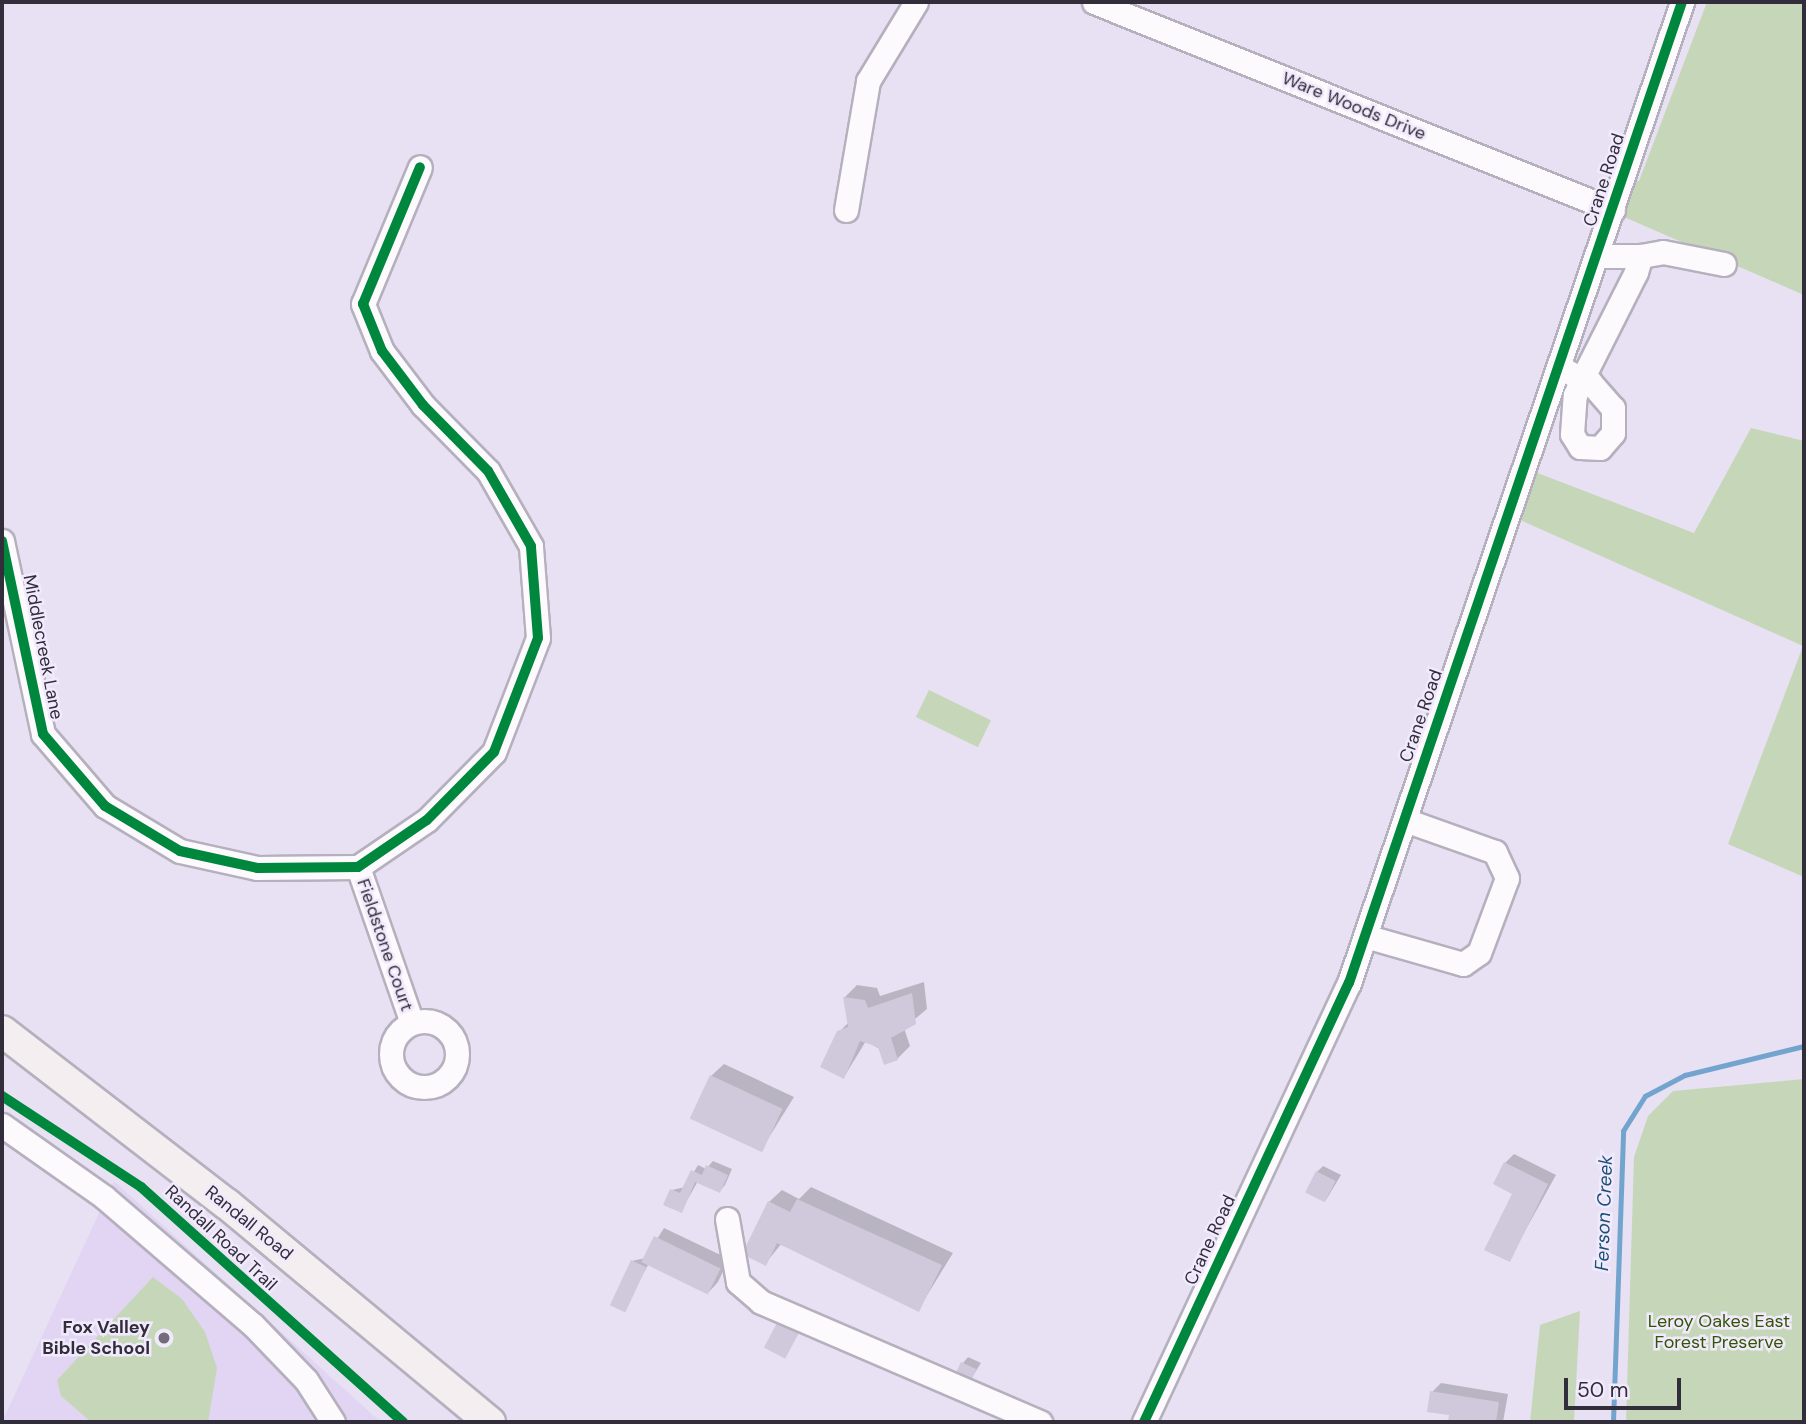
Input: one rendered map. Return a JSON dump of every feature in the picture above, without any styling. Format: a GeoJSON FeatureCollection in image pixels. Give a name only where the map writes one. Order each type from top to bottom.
{"type":"FeatureCollection","features":[{"type":"Feature","properties":{"kind":"main road","name":"Randall Road"},"geometry":{"type":"LineString","coordinates":[[2,1031],[197,1180],[490,1422]]}},
{"type":"Feature","properties":{"kind":"street"},"geometry":{"type":"LineString","coordinates":[[846,210],[868,81],[916,2]]}},
{"type":"Feature","properties":{"kind":"street","name":"Ware Woods Drive"},"geometry":{"type":"LineString","coordinates":[[1094,2],[1613,210]]}},
{"type":"Feature","properties":{"kind":"street","name":"Crane Road"},"geometry":{"type":"LineString","coordinates":[[1144,1422],[1349,983],[1682,2]]}},
{"type":"Feature","properties":{"kind":"street"},"geometry":{"type":"LineString","coordinates":[[358,867],[428,820],[495,752],[538,638],[531,546],[488,471],[423,405],[382,351],[363,304],[420,167]]}},
{"type":"Feature","properties":{"kind":"street"},"geometry":{"type":"LineString","coordinates":[[1597,256],[1641,256],[1663,252],[1724,264]]}},
{"type":"Feature","properties":{"kind":"street"},"geometry":{"type":"LineString","coordinates":[[1559,367],[1582,379],[1641,256]]}},
{"type":"Feature","properties":{"kind":"street","name":"Middlecreek Lane"},"geometry":{"type":"LineString","coordinates":[[2,541],[43,734],[105,806],[180,851],[257,868],[358,867]]}},
{"type":"Feature","properties":{"kind":"street"},"geometry":{"type":"LineString","coordinates":[[1365,936],[1463,964],[1479,953],[1507,878],[1495,852],[1405,820]]}},
{"type":"Feature","properties":{"kind":"street","name":"Fieldstone Court"},"geometry":{"type":"LineString","coordinates":[[358,867],[412,1023]]}},
{"type":"Feature","properties":{"kind":"street"},"geometry":{"type":"LineString","coordinates":[[2,1125],[104,1197],[253,1325],[306,1380],[329,1421]]}},
{"type":"Feature","properties":{"kind":"street"},"geometry":{"type":"LineString","coordinates":[[727,1219],[738,1282],[761,1302],[1040,1422]]}},
{"type":"Feature","properties":{"kind":"shaded area","name":"Fox Valley Bible School"},"geometry":{"type":"Polygon","coordinates":[[[114,1181],[374,1416],[383,1422],[2,1422],[114,1181]]]}},
{"type":"Feature","properties":{"kind":"green space"},"geometry":{"type":"Polygon","coordinates":[[[1707,2],[1804,2],[1804,295],[1617,214],[1630,178],[1639,181],[1707,2]]]}},
{"type":"Feature","properties":{"kind":"green space"},"geometry":{"type":"Polygon","coordinates":[[[1751,428],[1804,441],[1804,877],[1728,844],[1803,646],[1518,519],[1535,472],[1694,533],[1751,428]]]}},
{"type":"Feature","properties":{"kind":"green space"},"geometry":{"type":"Polygon","coordinates":[[[929,690],[991,720],[978,747],[916,717],[929,690]]]}},
{"type":"Feature","properties":{"kind":"green space","name":"Leroy Oakes East Forest Preserve"},"geometry":{"type":"Polygon","coordinates":[[[1804,1079],[1804,1422],[1626,1422],[1634,1157],[1648,1116],[1673,1091],[1804,1079]]]}},
{"type":"Feature","properties":{"kind":"green space"},"geometry":{"type":"Polygon","coordinates":[[[153,1277],[182,1299],[205,1332],[217,1368],[208,1422],[91,1422],[61,1396],[57,1380],[153,1277]]]}},
{"type":"Feature","properties":{"kind":"green space"},"geometry":{"type":"Polygon","coordinates":[[[1580,1311],[1574,1422],[1530,1422],[1540,1325],[1580,1311]]]}},
{"type":"Feature","properties":{"kind":"building"},"geometry":{"type":"Polygon","coordinates":[[[912,993],[916,1024],[891,1038],[898,1060],[884,1065],[878,1047],[860,1041],[844,1079],[820,1067],[837,1031],[848,1027],[843,997],[865,1000],[868,1008],[912,993]]]}},
{"type":"Feature","properties":{"kind":"building"},"geometry":{"type":"Polygon","coordinates":[[[710,1075],[783,1109],[762,1152],[690,1119],[710,1075]]]}},
{"type":"Feature","properties":{"kind":"building"},"geometry":{"type":"Polygon","coordinates":[[[1504,1162],[1548,1184],[1510,1262],[1484,1250],[1512,1194],[1493,1184],[1504,1162]]]}},
{"type":"Feature","properties":{"kind":"building"},"geometry":{"type":"Polygon","coordinates":[[[706,1165],[728,1175],[720,1193],[695,1182],[682,1213],[663,1205],[670,1189],[680,1193],[691,1170],[702,1175],[706,1165]]]}},
{"type":"Feature","properties":{"kind":"building"},"geometry":{"type":"Polygon","coordinates":[[[1316,1171],[1336,1181],[1325,1202],[1305,1192],[1316,1171]]]}},
{"type":"Feature","properties":{"kind":"building"},"geometry":{"type":"Polygon","coordinates":[[[797,1199],[942,1265],[919,1312],[777,1243],[766,1266],[742,1254],[768,1201],[790,1212],[797,1199]]]}},
{"type":"Feature","properties":{"kind":"building"},"geometry":{"type":"Polygon","coordinates":[[[654,1236],[721,1268],[708,1295],[641,1262],[654,1236]]]}},
{"type":"Feature","properties":{"kind":"building"},"geometry":{"type":"Polygon","coordinates":[[[631,1260],[646,1267],[625,1312],[610,1305],[631,1260]]]}},
{"type":"Feature","properties":{"kind":"building"},"geometry":{"type":"Polygon","coordinates":[[[778,1321],[799,1332],[785,1359],[764,1347],[778,1321]]]}},
{"type":"Feature","properties":{"kind":"building"},"geometry":{"type":"Polygon","coordinates":[[[961,1362],[976,1369],[969,1385],[954,1377],[961,1362]]]}},
{"type":"Feature","properties":{"kind":"building"},"geometry":{"type":"Polygon","coordinates":[[[1430,1391],[1499,1402],[1496,1422],[1448,1422],[1449,1415],[1427,1412],[1430,1391]]]}},
{"type":"Feature","properties":{"kind":"waterway","name":"Ferson Creek"},"geometry":{"type":"LineString","coordinates":[[1613,1422],[1623,1131],[1645,1096],[1685,1075],[1804,1046]]}},
{"type":"Feature","properties":{"kind":"cycle path"},"geometry":{"type":"LineString","coordinates":[[1144,1422],[1349,983],[1682,2]]}},
{"type":"Feature","properties":{"kind":"cycle path"},"geometry":{"type":"LineString","coordinates":[[2,541],[43,734],[105,806],[180,851],[257,868],[358,867],[427,820],[494,752],[538,638],[531,546],[488,471],[423,405],[382,351],[363,304],[420,167]]}},
{"type":"Feature","properties":{"kind":"cycle path","name":"Randall Road Trail"},"geometry":{"type":"LineString","coordinates":[[2,1096],[141,1187],[403,1422]]}},
{"type":"Feature","properties":{"kind":"place","name":"Fox Valley Bible School"},"geometry":{"type":"Point","coordinates":[164,1338]}}]}
